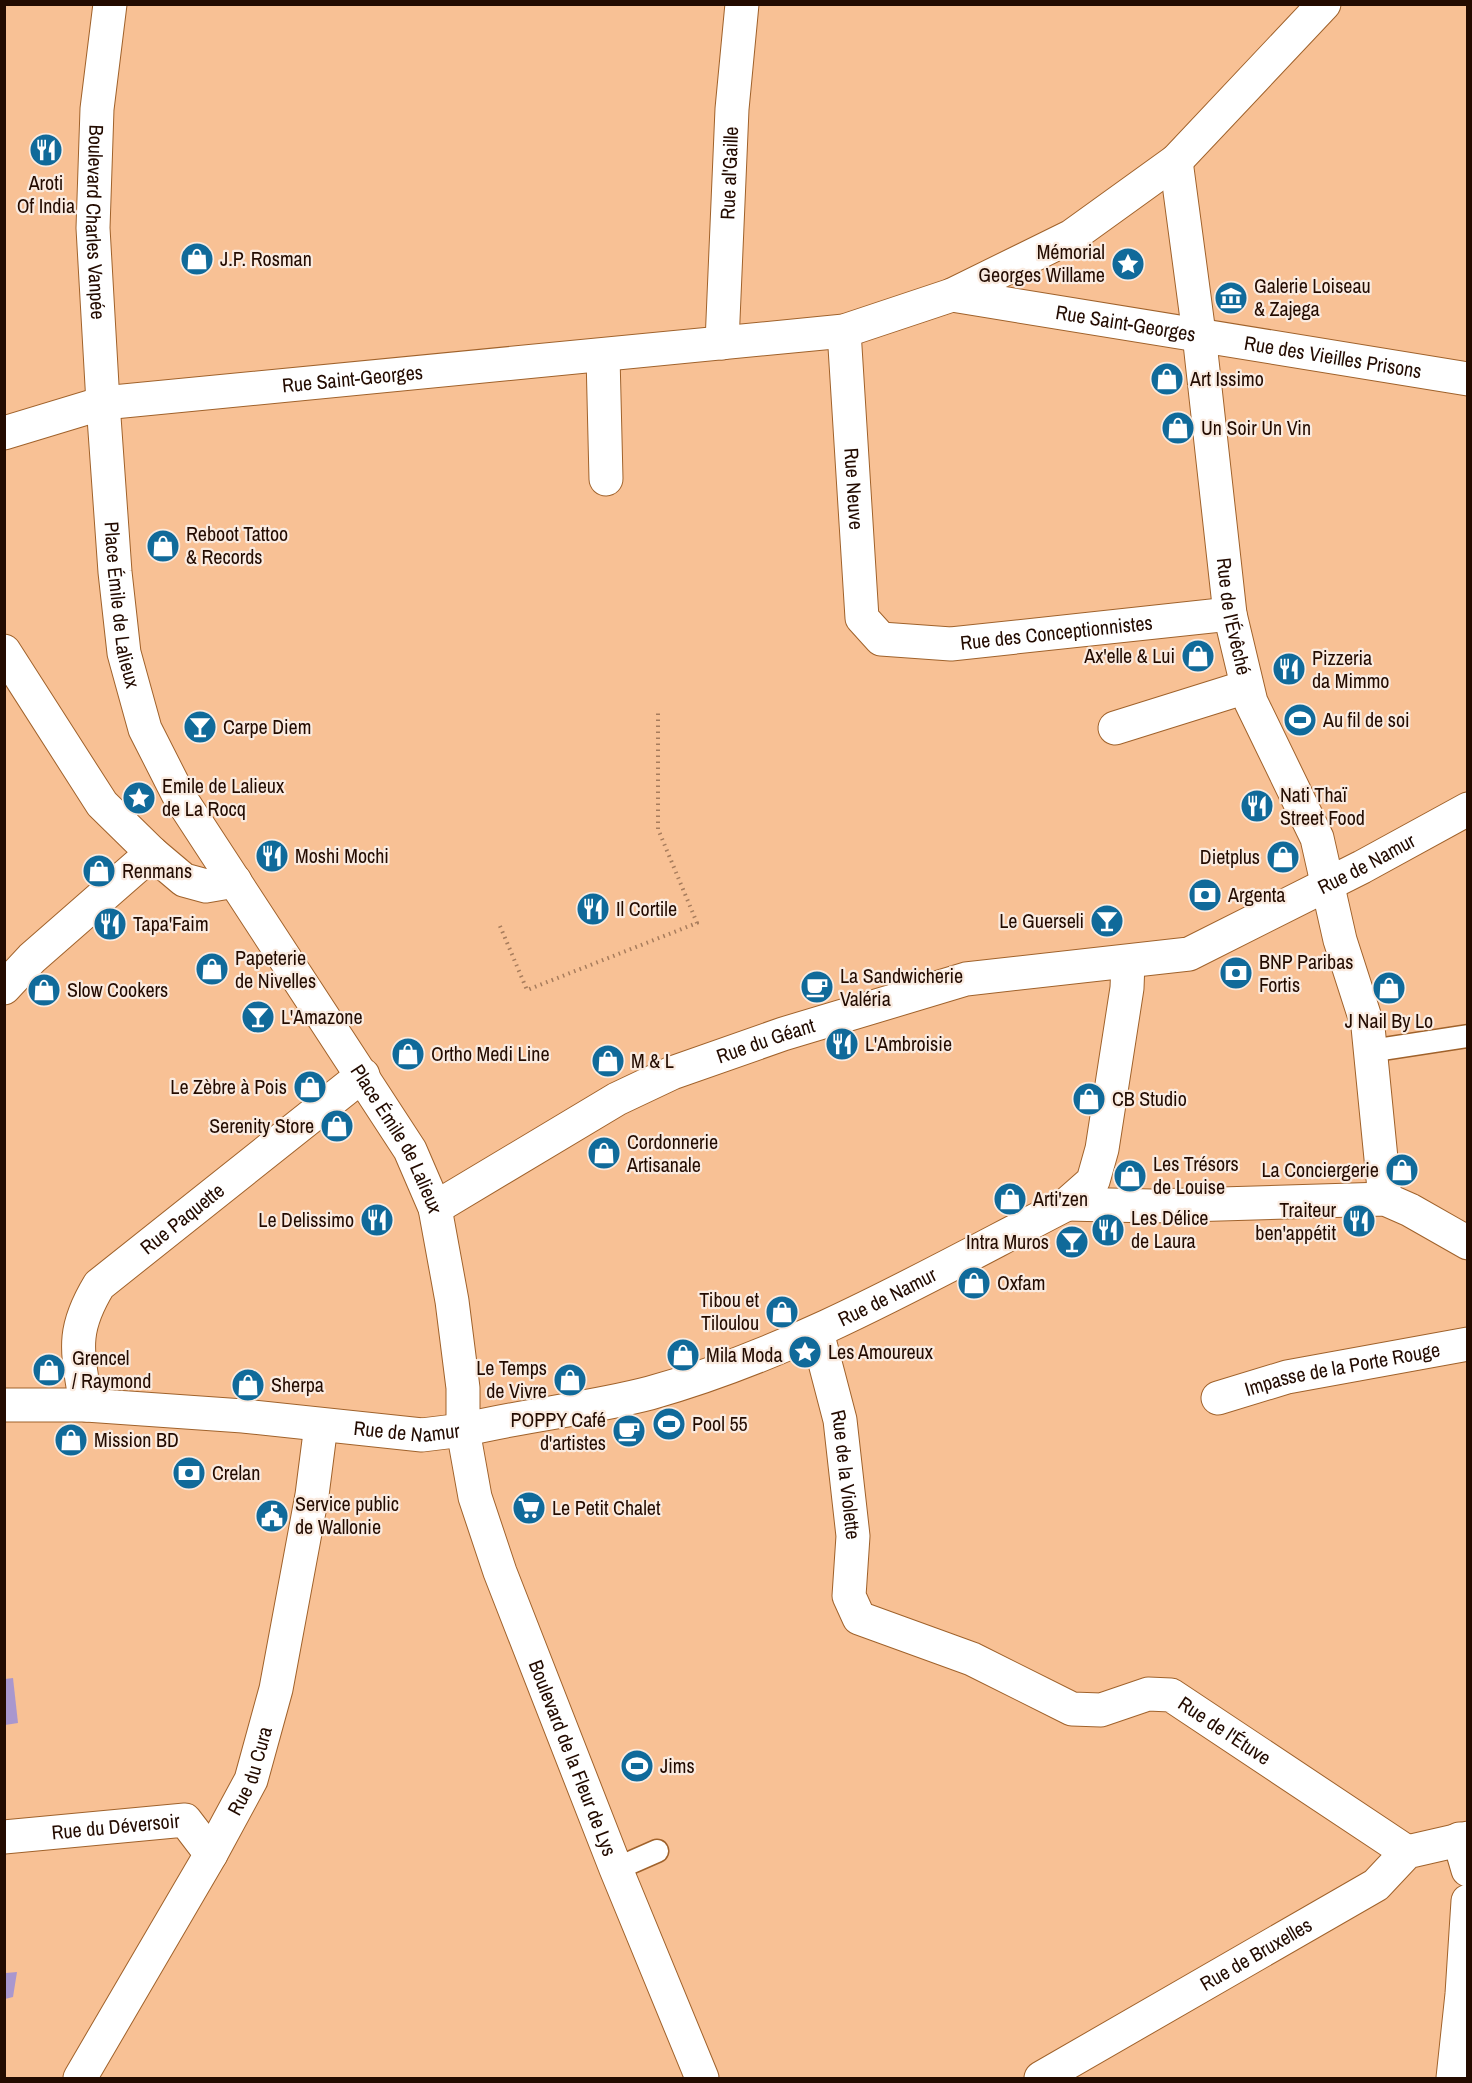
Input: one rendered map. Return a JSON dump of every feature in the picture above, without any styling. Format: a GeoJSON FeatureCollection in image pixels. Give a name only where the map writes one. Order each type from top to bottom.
{"type":"FeatureCollection","features":[{"type":"Feature","properties":{"kind":"street","name":"Boulevard Charles Vanpée"},"geometry":{"type":"LineString","coordinates":[[103,403],[93,228],[97,109],[110,4]]}},
{"type":"Feature","properties":{"kind":"street","name":"Rue al'Gaille"},"geometry":{"type":"LineString","coordinates":[[722,343],[732,109],[742,4]]}},
{"type":"Feature","properties":{"kind":"street","name":"Rue Saint-Georges"},"geometry":{"type":"LineString","coordinates":[[103,403],[844,331],[952,295],[1072,236],[1176,161],[1324,4]]}},
{"type":"Feature","properties":{"kind":"street","name":"Rue Saint-Georges"},"geometry":{"type":"LineString","coordinates":[[952,295],[1199,334],[1176,161]]}},
{"type":"Feature","properties":{"kind":"street","name":"Rue Neuve"},"geometry":{"type":"LineString","coordinates":[[844,331],[862,618],[881,639]]}},
{"type":"Feature","properties":{"kind":"street","name":"Rue des Vieilles Prisons"},"geometry":{"type":"LineString","coordinates":[[1199,334],[1467,379]]}},
{"type":"Feature","properties":{"kind":"street","name":"Rue de l'Évêché"},"geometry":{"type":"LineString","coordinates":[[1199,334],[1230,614],[1246,687],[1317,838],[1329,883],[1340,940],[1368,1028],[1385,1198]]}},
{"type":"Feature","properties":{"kind":"street"},"geometry":{"type":"LineString","coordinates":[[603,356],[606,479]]}},
{"type":"Feature","properties":{"kind":"street"},"geometry":{"type":"LineString","coordinates":[[4,433],[103,403]]}},
{"type":"Feature","properties":{"kind":"street","name":"Place Émile de Lalieux"},"geometry":{"type":"LineString","coordinates":[[103,403],[115,572],[124,653],[145,729],[179,796],[410,1150],[435,1208],[463,1388],[463,1430]]}},
{"type":"Feature","properties":{"kind":"street","name":"Rue des Conceptionnistes"},"geometry":{"type":"LineString","coordinates":[[881,639],[951,644],[1230,614]]}},
{"type":"Feature","properties":{"kind":"street"},"geometry":{"type":"LineString","coordinates":[[4,651],[102,804],[152,853],[184,880],[206,886],[236,881]]}},
{"type":"Feature","properties":{"kind":"street"},"geometry":{"type":"LineString","coordinates":[[1115,728],[1246,687]]}},
{"type":"Feature","properties":{"kind":"street","name":"Rue de Namur"},"geometry":{"type":"LineString","coordinates":[[4,1405],[86,1405],[243,1416],[422,1435],[463,1430],[649,1393],[736,1364],[817,1332],[1067,1204],[1094,1181],[1102,1149],[1127,988],[1128,962],[1188,954],[1329,883],[1467,809]]}},
{"type":"Feature","properties":{"kind":"street"},"geometry":{"type":"LineString","coordinates":[[4,988],[32,958],[152,853]]}},
{"type":"Feature","properties":{"kind":"street","name":"Rue du Géant"},"geometry":{"type":"LineString","coordinates":[[435,1208],[617,1099],[672,1073],[772,1038],[966,979],[1128,962]]}},
{"type":"Feature","properties":{"kind":"street","name":"Rue Paquette"},"geometry":{"type":"LineString","coordinates":[[86,1405],[77,1346],[84,1311],[99,1285],[363,1075]]}},
{"type":"Feature","properties":{"kind":"street"},"geometry":{"type":"LineString","coordinates":[[1067,1204],[1152,1206],[1385,1198],[1410,1209],[1467,1243]]}},
{"type":"Feature","properties":{"kind":"street","name":"Rue de la Violette"},"geometry":{"type":"LineString","coordinates":[[817,1332],[840,1420],[853,1536],[849,1596],[859,1618]]}},
{"type":"Feature","properties":{"kind":"street","name":"Impasse de la Porte Rouge"},"geometry":{"type":"LineString","coordinates":[[1218,1398],[1287,1377],[1467,1344]]}},
{"type":"Feature","properties":{"kind":"street","name":"Rue du Cura"},"geometry":{"type":"LineString","coordinates":[[80,2079],[211,1854],[251,1780],[276,1689],[312,1495],[321,1425]]}},
{"type":"Feature","properties":{"kind":"street","name":"Boulevard de la Fleur de Lys"},"geometry":{"type":"LineString","coordinates":[[463,1430],[475,1497],[500,1572],[616,1869],[702,2079]]}},
{"type":"Feature","properties":{"kind":"street","name":"Rue de l'Étuve"},"geometry":{"type":"LineString","coordinates":[[859,1618],[972,1659],[1028,1698],[1072,1708],[1101,1710],[1148,1694],[1171,1695],[1407,1852]]}},
{"type":"Feature","properties":{"kind":"street","name":"Rue du Déversoir"},"geometry":{"type":"LineString","coordinates":[[4,1837],[185,1820],[211,1854]]}},
{"type":"Feature","properties":{"kind":"street"},"geometry":{"type":"LineString","coordinates":[[1407,1852],[1463,1839],[1467,1870]]}},
{"type":"Feature","properties":{"kind":"street","name":"Rue de Bruxelles"},"geometry":{"type":"LineString","coordinates":[[1041,2079],[1376,1885],[1407,1852]]}},
{"type":"Feature","properties":{"kind":"street"},"geometry":{"type":"LineString","coordinates":[[1453,2079],[1462,1994],[1467,1901]]}},
{"type":"Feature","properties":{"kind":"lane"},"geometry":{"type":"LineString","coordinates":[[1370,1051],[1467,1036]]}},
{"type":"Feature","properties":{"kind":"lane"},"geometry":{"type":"LineString","coordinates":[[616,1869],[657,1851]]}},
{"type":"Feature","properties":{"kind":"path"},"geometry":{"type":"LineString","coordinates":[[500,926],[527,990],[697,923],[658,829],[658,713]]}},
{"type":"Feature","properties":{"kind":"path"},"geometry":{"type":"LineString","coordinates":[[626,952],[629,958]]}},
{"type":"Feature","properties":{"kind":"shaded area"},"geometry":{"type":"Polygon","coordinates":[[[13,1678],[18,1723],[5,1725],[5,1679],[13,1678]]]}},
{"type":"Feature","properties":{"kind":"shaded area"},"geometry":{"type":"Polygon","coordinates":[[[5,1964],[6,1973],[17,1972],[13,1997],[5,1999],[5,1964]]]}},
{"type":"Feature","properties":{"kind":"place","name":"Aroti Of India"},"geometry":{"type":"Point","coordinates":[46,150]}},
{"type":"Feature","properties":{"kind":"place","name":"J.P. Rosman"},"geometry":{"type":"Point","coordinates":[197,259]}},
{"type":"Feature","properties":{"kind":"place","name":"Mémorial Georges Willame"},"geometry":{"type":"Point","coordinates":[1128,264]}},
{"type":"Feature","properties":{"kind":"place","name":"Galerie Loiseau & Zajega"},"geometry":{"type":"Point","coordinates":[1231,298]}},
{"type":"Feature","properties":{"kind":"place","name":"Art Issimo"},"geometry":{"type":"Point","coordinates":[1167,379]}},
{"type":"Feature","properties":{"kind":"place","name":"Un Soir Un Vin"},"geometry":{"type":"Point","coordinates":[1178,428]}},
{"type":"Feature","properties":{"kind":"place","name":"Reboot Tattoo & Records"},"geometry":{"type":"Point","coordinates":[163,546]}},
{"type":"Feature","properties":{"kind":"place","name":"Ax'elle & Lui"},"geometry":{"type":"Point","coordinates":[1198,656]}},
{"type":"Feature","properties":{"kind":"place","name":"Pizzeria da Mimmo"},"geometry":{"type":"Point","coordinates":[1289,669]}},
{"type":"Feature","properties":{"kind":"place","name":"Au fil de soi"},"geometry":{"type":"Point","coordinates":[1300,720]}},
{"type":"Feature","properties":{"kind":"place","name":"Carpe Diem"},"geometry":{"type":"Point","coordinates":[200,727]}},
{"type":"Feature","properties":{"kind":"place","name":"Emile de Lalieux de La Rocq"},"geometry":{"type":"Point","coordinates":[139,798]}},
{"type":"Feature","properties":{"kind":"place","name":"Nati Thaï Street Food"},"geometry":{"type":"Point","coordinates":[1257,806]}},
{"type":"Feature","properties":{"kind":"place","name":"Moshi Mochi"},"geometry":{"type":"Point","coordinates":[272,856]}},
{"type":"Feature","properties":{"kind":"place","name":"Dietplus"},"geometry":{"type":"Point","coordinates":[1283,857]}},
{"type":"Feature","properties":{"kind":"place","name":"Renmans"},"geometry":{"type":"Point","coordinates":[99,871]}},
{"type":"Feature","properties":{"kind":"place","name":"Argenta"},"geometry":{"type":"Point","coordinates":[1205,895]}},
{"type":"Feature","properties":{"kind":"place","name":"Il Cortile"},"geometry":{"type":"Point","coordinates":[593,909]}},
{"type":"Feature","properties":{"kind":"place","name":"Le Guerseli"},"geometry":{"type":"Point","coordinates":[1107,921]}},
{"type":"Feature","properties":{"kind":"place","name":"Tapa'Faim"},"geometry":{"type":"Point","coordinates":[110,924]}},
{"type":"Feature","properties":{"kind":"place","name":"Papeterie de Nivelles"},"geometry":{"type":"Point","coordinates":[212,969]}},
{"type":"Feature","properties":{"kind":"place","name":"BNP Paribas Fortis"},"geometry":{"type":"Point","coordinates":[1236,973]}},
{"type":"Feature","properties":{"kind":"place","name":"La Sandwicherie Valéria"},"geometry":{"type":"Point","coordinates":[817,987]}},
{"type":"Feature","properties":{"kind":"place","name":"J Nail By Lo"},"geometry":{"type":"Point","coordinates":[1389,988]}},
{"type":"Feature","properties":{"kind":"place","name":"Slow Cookers"},"geometry":{"type":"Point","coordinates":[44,990]}},
{"type":"Feature","properties":{"kind":"place","name":"L'Amazone"},"geometry":{"type":"Point","coordinates":[258,1017]}},
{"type":"Feature","properties":{"kind":"place","name":"L'Ambroisie"},"geometry":{"type":"Point","coordinates":[842,1044]}},
{"type":"Feature","properties":{"kind":"place","name":"Ortho Medi Line"},"geometry":{"type":"Point","coordinates":[408,1054]}},
{"type":"Feature","properties":{"kind":"place","name":"M & L"},"geometry":{"type":"Point","coordinates":[608,1061]}},
{"type":"Feature","properties":{"kind":"place","name":"Le Zèbre à Pois"},"geometry":{"type":"Point","coordinates":[310,1087]}},
{"type":"Feature","properties":{"kind":"place","name":"CB Studio"},"geometry":{"type":"Point","coordinates":[1089,1099]}},
{"type":"Feature","properties":{"kind":"place","name":"Serenity Store"},"geometry":{"type":"Point","coordinates":[337,1126]}},
{"type":"Feature","properties":{"kind":"place","name":"Cordonnerie Artisanale"},"geometry":{"type":"Point","coordinates":[604,1153]}},
{"type":"Feature","properties":{"kind":"place","name":"La Conciergerie"},"geometry":{"type":"Point","coordinates":[1402,1170]}},
{"type":"Feature","properties":{"kind":"place","name":"Les Trésors de Louise"},"geometry":{"type":"Point","coordinates":[1130,1176]}},
{"type":"Feature","properties":{"kind":"place","name":"Arti'zen"},"geometry":{"type":"Point","coordinates":[1010,1199]}},
{"type":"Feature","properties":{"kind":"place","name":"Le Delissimo"},"geometry":{"type":"Point","coordinates":[377,1220]}},
{"type":"Feature","properties":{"kind":"place","name":"Traiteur ben'appétit"},"geometry":{"type":"Point","coordinates":[1359,1221]}},
{"type":"Feature","properties":{"kind":"place","name":"Les Délice de Laura"},"geometry":{"type":"Point","coordinates":[1108,1230]}},
{"type":"Feature","properties":{"kind":"place","name":"Intra Muros"},"geometry":{"type":"Point","coordinates":[1072,1242]}},
{"type":"Feature","properties":{"kind":"place","name":"Oxfam"},"geometry":{"type":"Point","coordinates":[974,1283]}},
{"type":"Feature","properties":{"kind":"place","name":"Tibou et Tiloulou"},"geometry":{"type":"Point","coordinates":[782,1312]}},
{"type":"Feature","properties":{"kind":"place","name":"Les Amoureux"},"geometry":{"type":"Point","coordinates":[805,1352]}},
{"type":"Feature","properties":{"kind":"place","name":"Mila Moda"},"geometry":{"type":"Point","coordinates":[683,1355]}},
{"type":"Feature","properties":{"kind":"place","name":"Grencel / Raymond"},"geometry":{"type":"Point","coordinates":[49,1370]}},
{"type":"Feature","properties":{"kind":"place","name":"Le Temps de Vivre"},"geometry":{"type":"Point","coordinates":[570,1380]}},
{"type":"Feature","properties":{"kind":"place","name":"Sherpa"},"geometry":{"type":"Point","coordinates":[248,1385]}},
{"type":"Feature","properties":{"kind":"place","name":"Pool 55"},"geometry":{"type":"Point","coordinates":[669,1424]}},
{"type":"Feature","properties":{"kind":"place","name":"POPPY Café d'artistes"},"geometry":{"type":"Point","coordinates":[629,1431]}},
{"type":"Feature","properties":{"kind":"place","name":"Mission BD"},"geometry":{"type":"Point","coordinates":[71,1440]}},
{"type":"Feature","properties":{"kind":"place","name":"Crelan"},"geometry":{"type":"Point","coordinates":[189,1473]}},
{"type":"Feature","properties":{"kind":"place","name":"Le Petit Chalet"},"geometry":{"type":"Point","coordinates":[529,1508]}},
{"type":"Feature","properties":{"kind":"place","name":"Service public de Wallonie"},"geometry":{"type":"Point","coordinates":[272,1516]}},
{"type":"Feature","properties":{"kind":"place","name":"Jims"},"geometry":{"type":"Point","coordinates":[637,1766]}}]}
